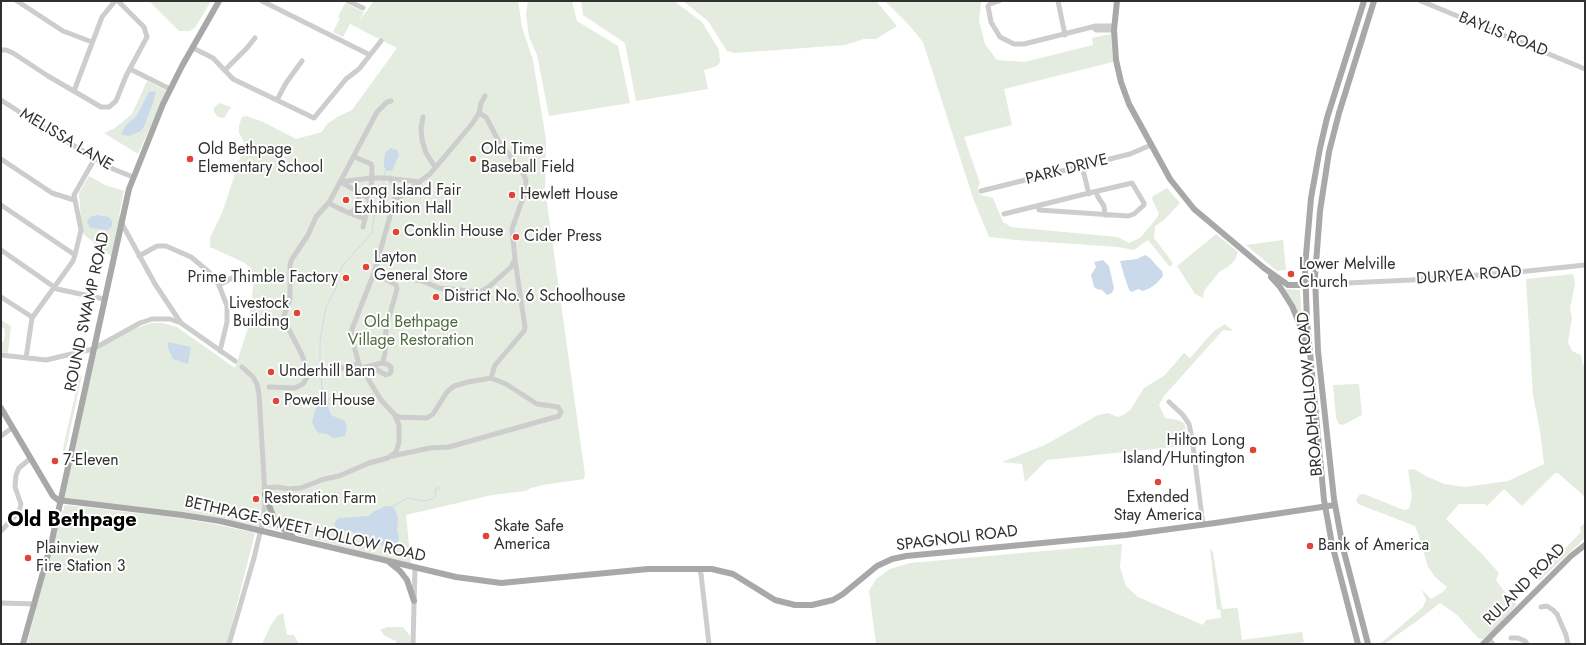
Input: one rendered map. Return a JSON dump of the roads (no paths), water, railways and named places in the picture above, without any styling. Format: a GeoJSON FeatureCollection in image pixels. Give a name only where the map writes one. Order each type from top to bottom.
{"type":"FeatureCollection","features":[{"type":"Feature","properties":{"kind":"main road","name":"ROUND SWAMP ROAD"},"geometry":{"type":"LineString","coordinates":[[23,644],[52,540],[128,189],[170,89],[219,1]]}},
{"type":"Feature","properties":{"kind":"main road"},"geometry":{"type":"LineString","coordinates":[[1117,1],[1114,28],[1116,60],[1122,86],[1129,104],[1170,179],[1188,202],[1264,268],[1288,286],[1305,285]]}},
{"type":"Feature","properties":{"kind":"main road","name":"BROADHOLLOW ROAD"},"geometry":{"type":"LineString","coordinates":[[1358,644],[1334,551],[1325,506],[1310,364],[1305,285],[1306,240],[1314,175],[1327,118],[1364,1]]}},
{"type":"Feature","properties":{"kind":"main road","name":"BROADHOLLOW ROAD"},"geometry":{"type":"LineString","coordinates":[[1368,644],[1343,548],[1335,505],[1318,351],[1315,284],[1320,211],[1329,152],[1338,113],[1374,1]]}},
{"type":"Feature","properties":{"kind":"main road"},"geometry":{"type":"LineString","coordinates":[[1264,268],[1284,293],[1294,312],[1302,330],[1310,364]]}},
{"type":"Feature","properties":{"kind":"main road"},"geometry":{"type":"LineString","coordinates":[[1,408],[53,496],[60,500]]}},
{"type":"Feature","properties":{"kind":"main road"},"geometry":{"type":"LineString","coordinates":[[265,491],[274,519],[294,538]]}},
{"type":"Feature","properties":{"kind":"main road","name":"BETHPAGE-SWEET HOLLOW ROAD"},"geometry":{"type":"LineString","coordinates":[[60,500],[220,521],[456,577],[501,583],[602,574]]}},
{"type":"Feature","properties":{"kind":"main road","name":"SPAGNOLI ROAD"},"geometry":{"type":"LineString","coordinates":[[602,574],[658,569],[712,570],[733,574],[769,597],[782,602],[795,605],[812,605],[826,602],[839,596],[877,566],[898,557],[926,553],[1126,535],[1335,505]]}},
{"type":"Feature","properties":{"kind":"main road","name":"RULAND ROAD"},"geometry":{"type":"LineString","coordinates":[[1483,644],[1491,642],[1571,556],[1585,545]]}},
{"type":"Feature","properties":{"kind":"main road"},"geometry":{"type":"LineString","coordinates":[[388,561],[400,571],[407,580],[414,601]]}},
{"type":"Feature","properties":{"kind":"street"},"geometry":{"type":"LineString","coordinates":[[17,1],[63,31],[92,42]]}},
{"type":"Feature","properties":{"kind":"street"},"geometry":{"type":"LineString","coordinates":[[1,50],[6,50],[12,53],[74,91],[101,107],[112,106],[116,101],[147,34],[144,27],[116,1],[102,17],[74,91]]}},
{"type":"Feature","properties":{"kind":"street"},"geometry":{"type":"LineString","coordinates":[[262,1],[370,55]]}},
{"type":"Feature","properties":{"kind":"street"},"geometry":{"type":"LineString","coordinates":[[350,1],[363,8]]}},
{"type":"Feature","properties":{"kind":"street"},"geometry":{"type":"LineString","coordinates":[[999,1],[990,4],[988,10],[993,27],[1000,37],[1014,44],[1024,44],[1100,25],[1114,28]]}},
{"type":"Feature","properties":{"kind":"street"},"geometry":{"type":"LineString","coordinates":[[1058,1],[1065,34]]}},
{"type":"Feature","properties":{"kind":"street","name":"BAYLIS ROAD"},"geometry":{"type":"LineString","coordinates":[[1421,1],[1585,69]]}},
{"type":"Feature","properties":{"kind":"street"},"geometry":{"type":"LineString","coordinates":[[225,70],[255,38]]}},
{"type":"Feature","properties":{"kind":"street"},"geometry":{"type":"LineString","coordinates":[[193,48],[213,58],[233,79],[314,118],[346,79],[359,69],[381,41]]}},
{"type":"Feature","properties":{"kind":"street"},"geometry":{"type":"LineString","coordinates":[[277,100],[286,83],[302,61]]}},
{"type":"Feature","properties":{"kind":"street"},"geometry":{"type":"LineString","coordinates":[[130,70],[170,89]]}},
{"type":"Feature","properties":{"kind":"street"},"geometry":{"type":"LineString","coordinates":[[394,206],[403,194],[430,174],[472,124],[479,113],[480,103],[485,96]]}},
{"type":"Feature","properties":{"kind":"street","name":"MELISSA LANE"},"geometry":{"type":"LineString","coordinates":[[1,100],[52,133],[95,158],[113,168],[133,176]]}},
{"type":"Feature","properties":{"kind":"street"},"geometry":{"type":"LineString","coordinates":[[269,387],[299,386],[305,382],[309,374],[302,355],[284,320],[290,299],[290,264],[308,235],[316,217],[328,203],[377,112],[387,102],[391,101]]}},
{"type":"Feature","properties":{"kind":"street"},"geometry":{"type":"LineString","coordinates":[[479,113],[486,117],[498,140],[523,173],[526,180],[525,192],[512,229],[525,322],[524,331],[495,365],[491,378]]}},
{"type":"Feature","properties":{"kind":"street"},"geometry":{"type":"LineString","coordinates":[[423,118],[421,128],[422,140],[426,153],[435,167]]}},
{"type":"Feature","properties":{"kind":"street","name":"PARK DRIVE"},"geometry":{"type":"LineString","coordinates":[[981,191],[1130,154],[1151,145]]}},
{"type":"Feature","properties":{"kind":"street"},"geometry":{"type":"LineString","coordinates":[[26,358],[32,317],[73,261],[81,230],[74,200],[76,190],[95,158]]}},
{"type":"Feature","properties":{"kind":"street"},"geometry":{"type":"LineString","coordinates":[[357,158],[371,164],[370,199],[363,227]]}},
{"type":"Feature","properties":{"kind":"street"},"geometry":{"type":"LineString","coordinates":[[1,159],[52,193],[74,200]]}},
{"type":"Feature","properties":{"kind":"street"},"geometry":{"type":"LineString","coordinates":[[1081,167],[1087,194]]}},
{"type":"Feature","properties":{"kind":"street"},"geometry":{"type":"LineString","coordinates":[[340,182],[371,178],[420,182]]}},
{"type":"Feature","properties":{"kind":"street"},"geometry":{"type":"LineString","coordinates":[[265,491],[277,487],[289,489],[301,488],[339,476],[369,463],[392,456],[430,448],[449,447],[561,415],[558,407],[537,404],[506,384],[491,378],[454,386],[447,392],[433,414],[427,418],[399,417],[394,414],[381,400],[360,366],[354,351],[351,334],[374,273],[394,206],[395,188],[385,178]]}},
{"type":"Feature","properties":{"kind":"street"},"geometry":{"type":"LineString","coordinates":[[340,182],[370,199]]}},
{"type":"Feature","properties":{"kind":"street"},"geometry":{"type":"LineString","coordinates":[[1004,214],[1132,183],[1144,203],[1144,206],[1134,214],[1128,216],[1039,210],[1038,206]]}},
{"type":"Feature","properties":{"kind":"street"},"geometry":{"type":"LineString","coordinates":[[349,213],[353,211],[358,204],[359,198],[357,192]]}},
{"type":"Feature","properties":{"kind":"street"},"geometry":{"type":"LineString","coordinates":[[1096,192],[1104,206],[1105,215]]}},
{"type":"Feature","properties":{"kind":"street"},"geometry":{"type":"LineString","coordinates":[[328,203],[365,219]]}},
{"type":"Feature","properties":{"kind":"street"},"geometry":{"type":"LineString","coordinates":[[1,205],[75,255]]}},
{"type":"Feature","properties":{"kind":"street"},"geometry":{"type":"LineString","coordinates":[[121,222],[163,298],[174,311],[181,323]]}},
{"type":"Feature","properties":{"kind":"street"},"geometry":{"type":"LineString","coordinates":[[139,256],[157,246],[166,246],[199,262],[209,272],[219,285],[228,313],[220,350]]}},
{"type":"Feature","properties":{"kind":"street"},"geometry":{"type":"LineString","coordinates":[[1,250],[61,290],[104,299]]}},
{"type":"Feature","properties":{"kind":"street"},"geometry":{"type":"LineString","coordinates":[[374,273],[392,279],[422,281],[439,288],[478,292],[491,285],[507,270],[515,259]]}},
{"type":"Feature","properties":{"kind":"street","name":"DURYEA ROAD"},"geometry":{"type":"LineString","coordinates":[[1305,285],[1411,280],[1518,272],[1585,265]]}},
{"type":"Feature","properties":{"kind":"street"},"geometry":{"type":"LineString","coordinates":[[507,270],[514,269],[517,272]]}},
{"type":"Feature","properties":{"kind":"street"},"geometry":{"type":"LineString","coordinates":[[219,285],[234,277]]}},
{"type":"Feature","properties":{"kind":"street"},"geometry":{"type":"LineString","coordinates":[[382,363],[385,354],[386,328],[397,289],[392,279]]}},
{"type":"Feature","properties":{"kind":"street"},"geometry":{"type":"LineString","coordinates":[[1,297],[32,317]]}},
{"type":"Feature","properties":{"kind":"street"},"geometry":{"type":"LineString","coordinates":[[1,355],[46,360],[93,349],[152,318],[170,319],[181,323],[235,361]]}},
{"type":"Feature","properties":{"kind":"street"},"geometry":{"type":"LineString","coordinates":[[309,374],[360,366],[372,367],[386,375],[390,374],[391,367],[387,364],[382,363],[372,367]]}},
{"type":"Feature","properties":{"kind":"street"},"geometry":{"type":"LineString","coordinates":[[229,644],[264,516],[265,491],[259,394],[253,377],[242,366]]}},
{"type":"Feature","properties":{"kind":"street"},"geometry":{"type":"LineString","coordinates":[[1169,402],[1183,415],[1189,424],[1203,525]]}},
{"type":"Feature","properties":{"kind":"street"},"geometry":{"type":"LineString","coordinates":[[392,456],[396,452],[399,442],[398,424],[394,414]]}},
{"type":"Feature","properties":{"kind":"street"},"geometry":{"type":"LineString","coordinates":[[398,424],[406,417]]}},
{"type":"Feature","properties":{"kind":"street"},"geometry":{"type":"LineString","coordinates":[[1,436],[12,428]]}},
{"type":"Feature","properties":{"kind":"street"},"geometry":{"type":"LineString","coordinates":[[1,531],[19,512],[21,504],[15,487],[16,475],[19,468],[30,458]]}},
{"type":"Feature","properties":{"kind":"street"},"geometry":{"type":"LineString","coordinates":[[413,644],[415,568]]}},
{"type":"Feature","properties":{"kind":"street"},"geometry":{"type":"LineString","coordinates":[[699,569],[701,574],[709,644]]}},
{"type":"Feature","properties":{"kind":"street"},"geometry":{"type":"LineString","coordinates":[[1,603],[35,604]]}},
{"type":"Feature","properties":{"kind":"street"},"geometry":{"type":"LineString","coordinates":[[1541,607],[1546,606],[1557,614],[1566,634],[1568,644]]}},
{"type":"Feature","properties":{"kind":"street"},"geometry":{"type":"LineString","coordinates":[[1510,638],[1518,638],[1525,641],[1527,644]]}},
{"type":"Feature","properties":{"kind":"water"},"geometry":{"type":"Polygon","coordinates":[[[154,91],[156,93],[144,127],[140,132],[128,136],[121,134],[126,125],[137,115],[149,92],[154,91]]]}},
{"type":"Feature","properties":{"kind":"water"},"geometry":{"type":"Polygon","coordinates":[[[391,148],[397,150],[399,155],[392,171],[387,171],[384,167],[385,154],[391,148]]]}},
{"type":"Feature","properties":{"kind":"water"},"geometry":{"type":"Polygon","coordinates":[[[97,215],[109,217],[112,221],[112,226],[108,230],[90,228],[87,222],[90,217],[97,215]]]}},
{"type":"Feature","properties":{"kind":"water"},"geometry":{"type":"Polygon","coordinates":[[[1145,255],[1150,258],[1162,271],[1163,276],[1150,288],[1143,291],[1138,289],[1132,292],[1129,290],[1120,261],[1137,259],[1145,255]]]}},
{"type":"Feature","properties":{"kind":"water"},"geometry":{"type":"Polygon","coordinates":[[[1103,260],[1109,266],[1114,288],[1112,293],[1107,295],[1102,290],[1094,287],[1091,275],[1096,267],[1094,262],[1103,260]]]}},
{"type":"Feature","properties":{"kind":"water"},"geometry":{"type":"Polygon","coordinates":[[[168,342],[191,347],[188,364],[173,359],[168,348],[168,342]]]}},
{"type":"Feature","properties":{"kind":"water"},"geometry":{"type":"Polygon","coordinates":[[[326,397],[329,398],[328,407],[331,415],[345,421],[347,429],[345,436],[333,438],[327,434],[319,433],[312,422],[315,410],[320,400],[326,397]]]}},
{"type":"Feature","properties":{"kind":"water"},"geometry":{"type":"Polygon","coordinates":[[[386,506],[391,506],[395,509],[398,518],[397,531],[399,537],[394,550],[386,546],[370,543],[366,540],[365,541],[352,532],[339,530],[334,525],[336,520],[340,518],[368,516],[386,506]]]}},
{"type":"Feature","properties":{"kind":"waterway"},"geometry":{"type":"LineString","coordinates":[[384,176],[386,169]]}},
{"type":"Feature","properties":{"kind":"waterway"},"geometry":{"type":"LineString","coordinates":[[320,370],[320,341],[326,307],[336,288],[338,275],[343,265],[372,233],[374,217],[384,195],[384,179]]}},
{"type":"Feature","properties":{"kind":"waterway"},"geometry":{"type":"LineString","coordinates":[[321,375],[323,398]]}},
{"type":"Feature","properties":{"kind":"waterway"},"geometry":{"type":"LineString","coordinates":[[392,507],[408,498],[424,501],[433,499],[435,497],[436,488],[440,488]]}},
{"type":"Feature","properties":{"kind":"place","name":"Old Bethpage Elementary School"},"geometry":{"type":"Point","coordinates":[190,159]}},
{"type":"Feature","properties":{"kind":"place","name":"Old Time Baseball Field"},"geometry":{"type":"Point","coordinates":[473,159]}},
{"type":"Feature","properties":{"kind":"place","name":"Hewlett House"},"geometry":{"type":"Point","coordinates":[512,195]}},
{"type":"Feature","properties":{"kind":"place","name":"Long Island Fair Exhibition Hall"},"geometry":{"type":"Point","coordinates":[346,200]}},
{"type":"Feature","properties":{"kind":"place","name":"Conklin House"},"geometry":{"type":"Point","coordinates":[396,232]}},
{"type":"Feature","properties":{"kind":"place","name":"Cider Press"},"geometry":{"type":"Point","coordinates":[516,237]}},
{"type":"Feature","properties":{"kind":"place","name":"Layton General Store"},"geometry":{"type":"Point","coordinates":[366,267]}},
{"type":"Feature","properties":{"kind":"place","name":"Lower Melville Church"},"geometry":{"type":"Point","coordinates":[1291,274]}},
{"type":"Feature","properties":{"kind":"place","name":"Prime Thimble Factory"},"geometry":{"type":"Point","coordinates":[346,278]}},
{"type":"Feature","properties":{"kind":"place","name":"District No. 6 Schoolhouse"},"geometry":{"type":"Point","coordinates":[436,297]}},
{"type":"Feature","properties":{"kind":"place","name":"Livestock Building"},"geometry":{"type":"Point","coordinates":[297,313]}},
{"type":"Feature","properties":{"kind":"place","name":"Underhill Barn"},"geometry":{"type":"Point","coordinates":[271,372]}},
{"type":"Feature","properties":{"kind":"place","name":"Powell House"},"geometry":{"type":"Point","coordinates":[276,401]}},
{"type":"Feature","properties":{"kind":"place","name":"Hilton Long Island/Huntington"},"geometry":{"type":"Point","coordinates":[1253,450]}},
{"type":"Feature","properties":{"kind":"place","name":"7-Eleven"},"geometry":{"type":"Point","coordinates":[55,461]}},
{"type":"Feature","properties":{"kind":"place","name":"Extended Stay America"},"geometry":{"type":"Point","coordinates":[1158,482]}},
{"type":"Feature","properties":{"kind":"place","name":"Restoration Farm"},"geometry":{"type":"Point","coordinates":[256,499]}},
{"type":"Feature","properties":{"kind":"place","name":"Skate Safe America"},"geometry":{"type":"Point","coordinates":[486,536]}},
{"type":"Feature","properties":{"kind":"place","name":"Bank of America"},"geometry":{"type":"Point","coordinates":[1310,546]}},
{"type":"Feature","properties":{"kind":"place","name":"Plainview Fire Station 3"},"geometry":{"type":"Point","coordinates":[28,558]}},
{"type":"Feature","properties":{"kind":"district","name":"Old Bethpage"},"geometry":{"type":"Point","coordinates":[72,521]}},
{"type":"Feature","properties":{"kind":"park label","name":"Old Bethpage Village Restoration"},"geometry":{"type":"Point","coordinates":[411,332]}}]}
